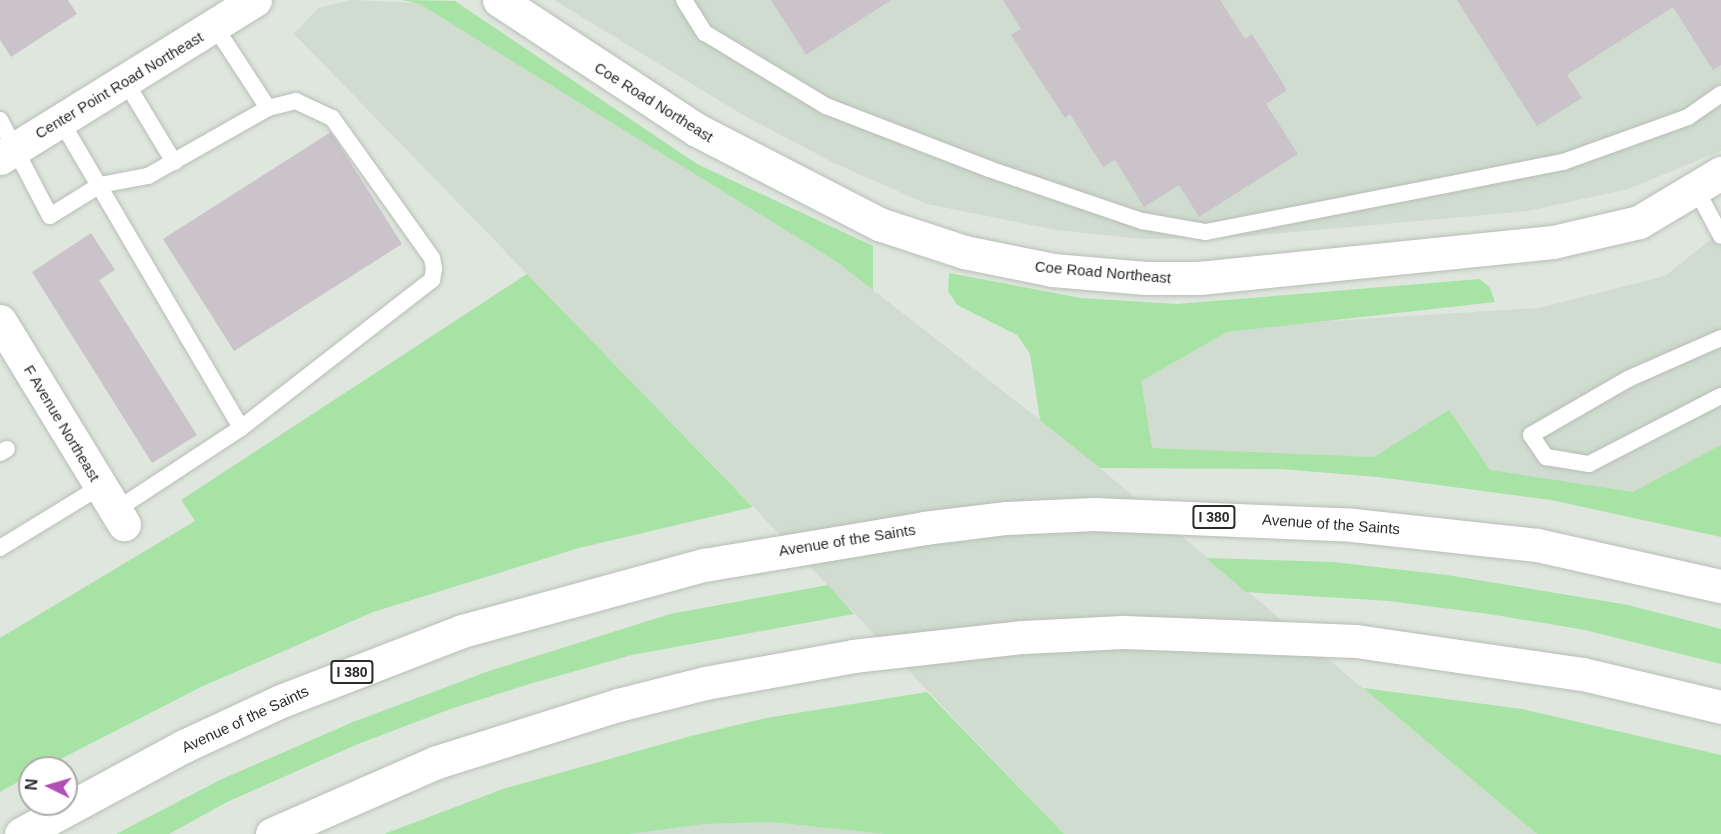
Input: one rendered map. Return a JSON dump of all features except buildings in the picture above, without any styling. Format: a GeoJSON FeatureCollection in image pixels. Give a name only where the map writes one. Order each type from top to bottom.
{"type":"FeatureCollection","features":[{"type":"Feature","properties":{"kind":"main road","name":"Coe Road Northeast"},"geometry":{"type":"LineString","coordinates":[[499,0],[697,130],[879,224],[964,252],[1053,270],[1146,278],[1199,278],[1553,242],[1639,222],[1708,181]]}},
{"type":"Feature","properties":{"kind":"main road","name":"Center Point Road Northeast"},"geometry":{"type":"LineString","coordinates":[[5,142],[61,121],[223,20]]}},
{"type":"Feature","properties":{"kind":"main road","name":"F Avenue Northeast"},"geometry":{"type":"LineString","coordinates":[[0,321],[114,506]]}},
{"type":"Feature","properties":{"kind":"main road","name":"Avenue of the Saints"},"geometry":{"type":"LineString","coordinates":[[21,834],[184,746],[365,666],[462,631],[704,565],[835,541],[1006,518],[1094,514],[1233,517],[1472,536],[1536,545],[1721,586]]}},
{"type":"Feature","properties":{"kind":"main road"},"geometry":{"type":"LineString","coordinates":[[272,834],[437,762],[523,733],[705,683],[790,666],[928,646],[1023,637],[1123,632],[1270,636],[1461,653],[1583,674],[1721,707]]}},
{"type":"Feature","properties":{"kind":"lane"},"geometry":{"type":"LineString","coordinates":[[684,0],[705,33],[826,106],[989,169],[1142,221],[1206,232],[1563,162],[1688,117],[1721,94]]}},
{"type":"Feature","properties":{"kind":"lane"},"geometry":{"type":"LineString","coordinates":[[223,20],[268,108]]}},
{"type":"Feature","properties":{"kind":"lane"},"geometry":{"type":"LineString","coordinates":[[125,81],[174,162]]}},
{"type":"Feature","properties":{"kind":"lane"},"geometry":{"type":"LineString","coordinates":[[0,548],[114,506],[241,428],[432,280],[434,269],[432,258],[332,118],[296,101],[268,108],[148,176],[100,185],[50,216],[5,142]]}},
{"type":"Feature","properties":{"kind":"lane"},"geometry":{"type":"LineString","coordinates":[[61,121],[241,428]]}},
{"type":"Feature","properties":{"kind":"lane"},"geometry":{"type":"LineString","coordinates":[[1708,181],[1721,236]]}},
{"type":"Feature","properties":{"kind":"lane"},"geometry":{"type":"LineString","coordinates":[[1721,338],[1628,379],[1531,435],[1546,457],[1590,465],[1721,396]]}},
{"type":"Feature","properties":{"kind":"shaded area"},"geometry":{"type":"Polygon","coordinates":[[[351,0],[420,3],[837,262],[1076,448],[1537,834],[1064,834],[744,497],[294,34],[318,8],[351,0]]]}},
{"type":"Feature","properties":{"kind":"shaded area"},"geometry":{"type":"Polygon","coordinates":[[[554,0],[1721,0],[1721,151],[1628,189],[1528,211],[1240,237],[1143,239],[1056,230],[927,204],[834,163],[743,115],[554,0]]]}},
{"type":"Feature","properties":{"kind":"shaded area"},"geometry":{"type":"Polygon","coordinates":[[[1721,231],[1721,507],[1416,459],[1104,446],[1085,412],[1227,332],[1299,323],[1539,308],[1665,276],[1721,231]]]}},
{"type":"Feature","properties":{"kind":"shaded area"},"geometry":{"type":"Polygon","coordinates":[[[771,822],[884,834],[629,834],[704,824],[771,822]]]}},
{"type":"Feature","properties":{"kind":"green space"},"geometry":{"type":"Polygon","coordinates":[[[402,0],[455,1],[697,164],[873,246],[873,290],[837,262],[420,4],[402,0]]]}},
{"type":"Feature","properties":{"kind":"green space"},"geometry":{"type":"Polygon","coordinates":[[[949,273],[1081,298],[1177,304],[1480,279],[1490,288],[1495,302],[1227,332],[1141,381],[1152,448],[1374,457],[1449,410],[1490,470],[1633,492],[1721,445],[1721,537],[1551,500],[1378,477],[1281,469],[1100,468],[1040,420],[1030,354],[1017,335],[957,305],[948,291],[949,273]]]}},
{"type":"Feature","properties":{"kind":"green space"},"geometry":{"type":"Polygon","coordinates":[[[527,274],[753,507],[579,548],[373,612],[201,687],[66,756],[18,756],[18,782],[0,792],[0,638],[195,521],[181,500],[527,274]]]}},
{"type":"Feature","properties":{"kind":"green space"},"geometry":{"type":"Polygon","coordinates":[[[1206,558],[1333,562],[1447,575],[1628,605],[1721,629],[1721,664],[1585,630],[1489,614],[1389,601],[1246,592],[1206,558]]]}},
{"type":"Feature","properties":{"kind":"green space"},"geometry":{"type":"Polygon","coordinates":[[[828,585],[854,614],[632,655],[533,683],[453,708],[358,744],[227,802],[169,834],[116,834],[220,780],[353,722],[489,671],[670,614],[828,585]]]}},
{"type":"Feature","properties":{"kind":"green space"},"geometry":{"type":"Polygon","coordinates":[[[1363,688],[1522,709],[1721,755],[1721,834],[1537,834],[1363,688]]]}},
{"type":"Feature","properties":{"kind":"green space"},"geometry":{"type":"Polygon","coordinates":[[[927,692],[1064,834],[884,834],[771,822],[704,824],[629,834],[384,834],[503,789],[691,736],[766,718],[927,692]]]}}]}
